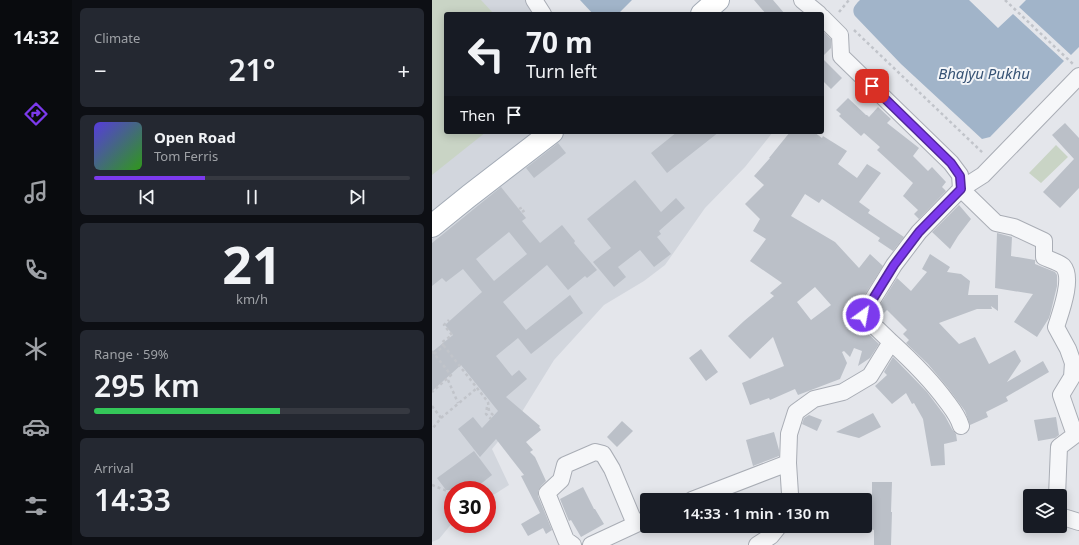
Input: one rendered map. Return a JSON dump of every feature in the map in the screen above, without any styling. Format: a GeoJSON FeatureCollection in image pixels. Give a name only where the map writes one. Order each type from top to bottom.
{"type":"FeatureCollection","features":[{"type":"Feature","properties":{"kind":"main road"},"geometry":{"type":"LineString","coordinates":[[704,12],[718,0]]}},
{"type":"Feature","properties":{"kind":"main road"},"geometry":{"type":"LineString","coordinates":[[432,226],[549,134]]}},
{"type":"Feature","properties":{"kind":"street"},"geometry":{"type":"LineString","coordinates":[[534,0],[542,12]]}},
{"type":"Feature","properties":{"kind":"street"},"geometry":{"type":"LineString","coordinates":[[824,17],[840,35],[841,56],[951,163],[960,176],[961,189],[996,223],[1014,227],[1044,241],[1044,257],[1063,266],[1068,275],[1066,295],[1056,327],[1068,348],[1073,363],[1072,378],[1061,395],[1077,436],[1060,447],[1058,489]]}},
{"type":"Feature","properties":{"kind":"street"},"geometry":{"type":"LineString","coordinates":[[960,426],[959,418],[938,390],[910,359],[863,315],[894,265],[919,232],[961,189],[983,176],[1076,70]]}},
{"type":"Feature","properties":{"kind":"street"},"geometry":{"type":"LineString","coordinates":[[790,493],[788,463],[789,434],[796,412],[814,399],[843,392],[870,376],[891,342]]}},
{"type":"Feature","properties":{"kind":"street"},"geometry":{"type":"LineString","coordinates":[[573,545],[566,540],[547,493],[561,480],[565,465],[594,452],[603,454],[640,519]]}},
{"type":"Feature","properties":{"kind":"street"},"geometry":{"type":"LineString","coordinates":[[710,493],[788,463]]}},
{"type":"Feature","properties":{"kind":"street"},"geometry":{"type":"LineString","coordinates":[[1067,518],[1079,522]]}},
{"type":"Feature","properties":{"kind":"street"},"geometry":{"type":"LineString","coordinates":[[591,545],[640,521]]}},
{"type":"Feature","properties":{"kind":"street"},"geometry":{"type":"LineString","coordinates":[[757,545],[773,533]]}},
{"type":"Feature","properties":{"kind":"path"},"geometry":{"type":"LineString","coordinates":[[838,14],[849,0]]}},
{"type":"Feature","properties":{"kind":"path"},"geometry":{"type":"LineString","coordinates":[[1005,0],[1076,70]]}},
{"type":"Feature","properties":{"kind":"path"},"geometry":{"type":"LineString","coordinates":[[849,25],[985,155]]}},
{"type":"Feature","properties":{"kind":"path"},"geometry":{"type":"LineString","coordinates":[[521,211],[524,208]]}},
{"type":"Feature","properties":{"kind":"path"},"geometry":{"type":"LineString","coordinates":[[449,320],[444,325],[452,335],[441,343],[488,402],[489,412],[494,416]]}},
{"type":"Feature","properties":{"kind":"path"},"geometry":{"type":"LineString","coordinates":[[432,392],[451,375],[433,352],[444,346]]}},
{"type":"Feature","properties":{"kind":"path"},"geometry":{"type":"LineString","coordinates":[[448,380],[458,403]]}},
{"type":"Feature","properties":{"kind":"path"},"geometry":{"type":"LineString","coordinates":[[432,428],[434,428],[441,418],[477,388]]}},
{"type":"Feature","properties":{"kind":"path"},"geometry":{"type":"LineString","coordinates":[[488,402],[486,414],[491,419]]}},
{"type":"Feature","properties":{"kind":"path"},"geometry":{"type":"LineString","coordinates":[[432,406],[441,418]]}},
{"type":"Feature","properties":{"kind":"path"},"geometry":{"type":"LineString","coordinates":[[432,485],[444,490]]}},
{"type":"Feature","properties":{"kind":"shaded area"},"geometry":{"type":"Polygon","coordinates":[[[432,0],[528,0],[537,12],[444,12],[444,134],[532,134],[432,220],[432,0]]]}},
{"type":"Feature","properties":{"kind":"shaded area"},"geometry":{"type":"Polygon","coordinates":[[[563,134],[771,134],[745,167],[705,208],[665,265],[644,281],[604,305],[554,360],[520,415],[492,449],[509,485],[496,493],[496,481],[444,481],[444,533],[439,539],[432,542],[432,239],[563,134]]]}},
{"type":"Feature","properties":{"kind":"green space"},"geometry":{"type":"Polygon","coordinates":[[[432,0],[481,0],[492,12],[444,12],[444,134],[483,134],[432,175],[432,0]]]}},
{"type":"Feature","properties":{"kind":"green space"},"geometry":{"type":"Polygon","coordinates":[[[1056,145],[1068,157],[1041,183],[1029,173],[1056,145]]]}},
{"type":"Feature","properties":{"kind":"water"},"geometry":{"type":"Polygon","coordinates":[[[580,0],[632,0],[620,12],[591,12],[580,0]]]}},
{"type":"Feature","properties":{"kind":"water","name":"Bhajyu Pukhu"},"geometry":{"type":"Polygon","coordinates":[[[860,0],[969,0],[998,28],[1013,14],[1064,61],[990,137],[982,139],[901,64],[855,16],[855,5],[860,0]]]}},
{"type":"Feature","properties":{"kind":"water","name":"Bhajyu Pukhu"},"geometry":{"type":"Polygon","coordinates":[[[1026,0],[1079,0],[1079,47],[1071,55],[1019,7],[1026,0]]]}},
{"type":"Feature","properties":{"kind":"building"},"geometry":{"type":"Polygon","coordinates":[[[754,0],[773,0],[783,12],[764,12],[754,0]]]}},
{"type":"Feature","properties":{"kind":"building"},"geometry":{"type":"Polygon","coordinates":[[[824,32],[831,39],[831,48],[824,55],[824,32]]]}},
{"type":"Feature","properties":{"kind":"building"},"geometry":{"type":"Polygon","coordinates":[[[824,60],[842,78],[831,89],[824,82],[824,60]]]}},
{"type":"Feature","properties":{"kind":"building"},"geometry":{"type":"Polygon","coordinates":[[[848,98],[869,117],[878,107],[891,119],[887,123],[919,148],[913,156],[928,171],[932,167],[946,182],[942,187],[946,191],[919,219],[914,214],[918,210],[903,196],[913,183],[877,150],[880,147],[864,133],[861,136],[839,116],[841,114],[836,110],[848,98]]]}},
{"type":"Feature","properties":{"kind":"building"},"geometry":{"type":"Polygon","coordinates":[[[1065,123],[1079,138],[1079,188],[1060,208],[1043,192],[1074,159],[1052,135],[1065,123]]]}},
{"type":"Feature","properties":{"kind":"building"},"geometry":{"type":"Polygon","coordinates":[[[675,134],[716,134],[667,173],[651,153],[675,134]]]}},
{"type":"Feature","properties":{"kind":"building"},"geometry":{"type":"Polygon","coordinates":[[[788,134],[817,134],[822,138],[823,136],[847,151],[838,164],[857,178],[867,164],[881,173],[859,202],[870,210],[868,213],[904,237],[893,251],[878,241],[880,238],[822,199],[819,203],[805,194],[791,216],[835,242],[859,268],[870,254],[883,266],[855,310],[854,314],[854,319],[856,322],[879,344],[870,358],[858,366],[862,351],[854,348],[850,357],[844,351],[842,352],[847,363],[840,379],[798,395],[795,389],[770,400],[769,398],[750,405],[742,383],[784,366],[773,337],[750,359],[728,336],[774,296],[770,293],[782,283],[750,261],[766,239],[753,231],[760,219],[745,204],[764,185],[754,176],[788,134]],[[815,287],[797,302],[811,320],[831,305],[815,287]]]}},
{"type":"Feature","properties":{"kind":"building"},"geometry":{"type":"Polygon","coordinates":[[[558,143],[566,153],[534,178],[526,168],[558,143]]]}},
{"type":"Feature","properties":{"kind":"building"},"geometry":{"type":"Polygon","coordinates":[[[635,180],[661,212],[676,198],[685,208],[659,231],[661,234],[657,237],[671,254],[654,267],[640,250],[618,267],[626,277],[614,287],[593,262],[611,248],[587,219],[635,180]]]}},
{"type":"Feature","properties":{"kind":"building"},"geometry":{"type":"Polygon","coordinates":[[[501,187],[526,218],[522,221],[540,243],[562,225],[575,241],[574,243],[597,270],[587,278],[585,276],[568,290],[547,265],[503,302],[526,330],[570,295],[583,313],[531,354],[518,338],[496,356],[512,376],[519,370],[527,379],[506,397],[540,426],[539,427],[541,430],[526,442],[533,450],[530,452],[535,457],[546,481],[538,491],[538,496],[552,530],[546,534],[543,528],[528,536],[521,524],[540,513],[521,476],[524,475],[496,439],[480,457],[458,429],[473,417],[482,428],[498,411],[461,365],[432,391],[432,352],[453,335],[445,325],[482,292],[463,269],[446,282],[442,278],[432,286],[432,243],[501,187]],[[509,232],[476,259],[494,281],[527,254],[509,232]]]}},
{"type":"Feature","properties":{"kind":"building"},"geometry":{"type":"Polygon","coordinates":[[[959,205],[971,219],[950,249],[932,232],[959,205]]]}},
{"type":"Feature","properties":{"kind":"building"},"geometry":{"type":"Polygon","coordinates":[[[997,233],[1012,237],[1011,256],[1035,260],[1035,264],[1055,272],[1057,275],[1057,286],[1049,318],[1037,337],[1014,322],[1033,294],[995,288],[997,233]]]}},
{"type":"Feature","properties":{"kind":"building"},"geometry":{"type":"Polygon","coordinates":[[[930,254],[950,267],[947,272],[961,274],[970,281],[968,295],[998,295],[998,311],[991,306],[992,309],[977,309],[939,323],[959,344],[975,337],[989,364],[1015,350],[1021,361],[1007,382],[1043,361],[1049,372],[1006,397],[1008,401],[986,412],[988,417],[970,425],[965,411],[948,388],[928,364],[906,343],[909,340],[903,334],[907,330],[887,310],[879,318],[875,313],[897,278],[911,291],[927,272],[922,269],[930,254]]]}},
{"type":"Feature","properties":{"kind":"building"},"geometry":{"type":"Polygon","coordinates":[[[701,349],[718,372],[706,381],[689,358],[701,349]]]}},
{"type":"Feature","properties":{"kind":"building"},"geometry":{"type":"Polygon","coordinates":[[[893,357],[927,392],[956,434],[957,441],[944,444],[945,465],[931,466],[923,419],[914,403],[912,404],[906,393],[892,404],[875,386],[887,375],[884,372],[893,357]]]}},
{"type":"Feature","properties":{"kind":"building"},"geometry":{"type":"Polygon","coordinates":[[[873,413],[881,427],[859,438],[836,432],[873,413]]]}},
{"type":"Feature","properties":{"kind":"building"},"geometry":{"type":"Polygon","coordinates":[[[809,415],[822,420],[817,431],[802,424],[804,418],[809,415]]]}},
{"type":"Feature","properties":{"kind":"building"},"geometry":{"type":"Polygon","coordinates":[[[1056,417],[1059,435],[1055,438],[1038,441],[1034,420],[1056,417]]]}},
{"type":"Feature","properties":{"kind":"building"},"geometry":{"type":"Polygon","coordinates":[[[622,421],[633,431],[617,447],[607,437],[622,421]]]}},
{"type":"Feature","properties":{"kind":"building"},"geometry":{"type":"Polygon","coordinates":[[[774,432],[779,450],[779,456],[753,466],[746,440],[774,432]]]}},
{"type":"Feature","properties":{"kind":"building"},"geometry":{"type":"Polygon","coordinates":[[[474,451],[492,475],[484,481],[444,481],[444,487],[437,478],[474,451]]]}},
{"type":"Feature","properties":{"kind":"building"},"geometry":{"type":"Polygon","coordinates":[[[872,482],[892,482],[891,545],[874,545],[874,530],[872,530],[872,482]]]}},
{"type":"Feature","properties":{"kind":"building"},"geometry":{"type":"Polygon","coordinates":[[[583,487],[594,509],[604,524],[581,537],[571,520],[569,521],[560,499],[583,487]]]}},
{"type":"Feature","properties":{"kind":"route"},"geometry":{"type":"LineString","coordinates":[[863,315],[894,265],[919,232],[961,189],[960,176],[951,163],[872,86]]}}]}
